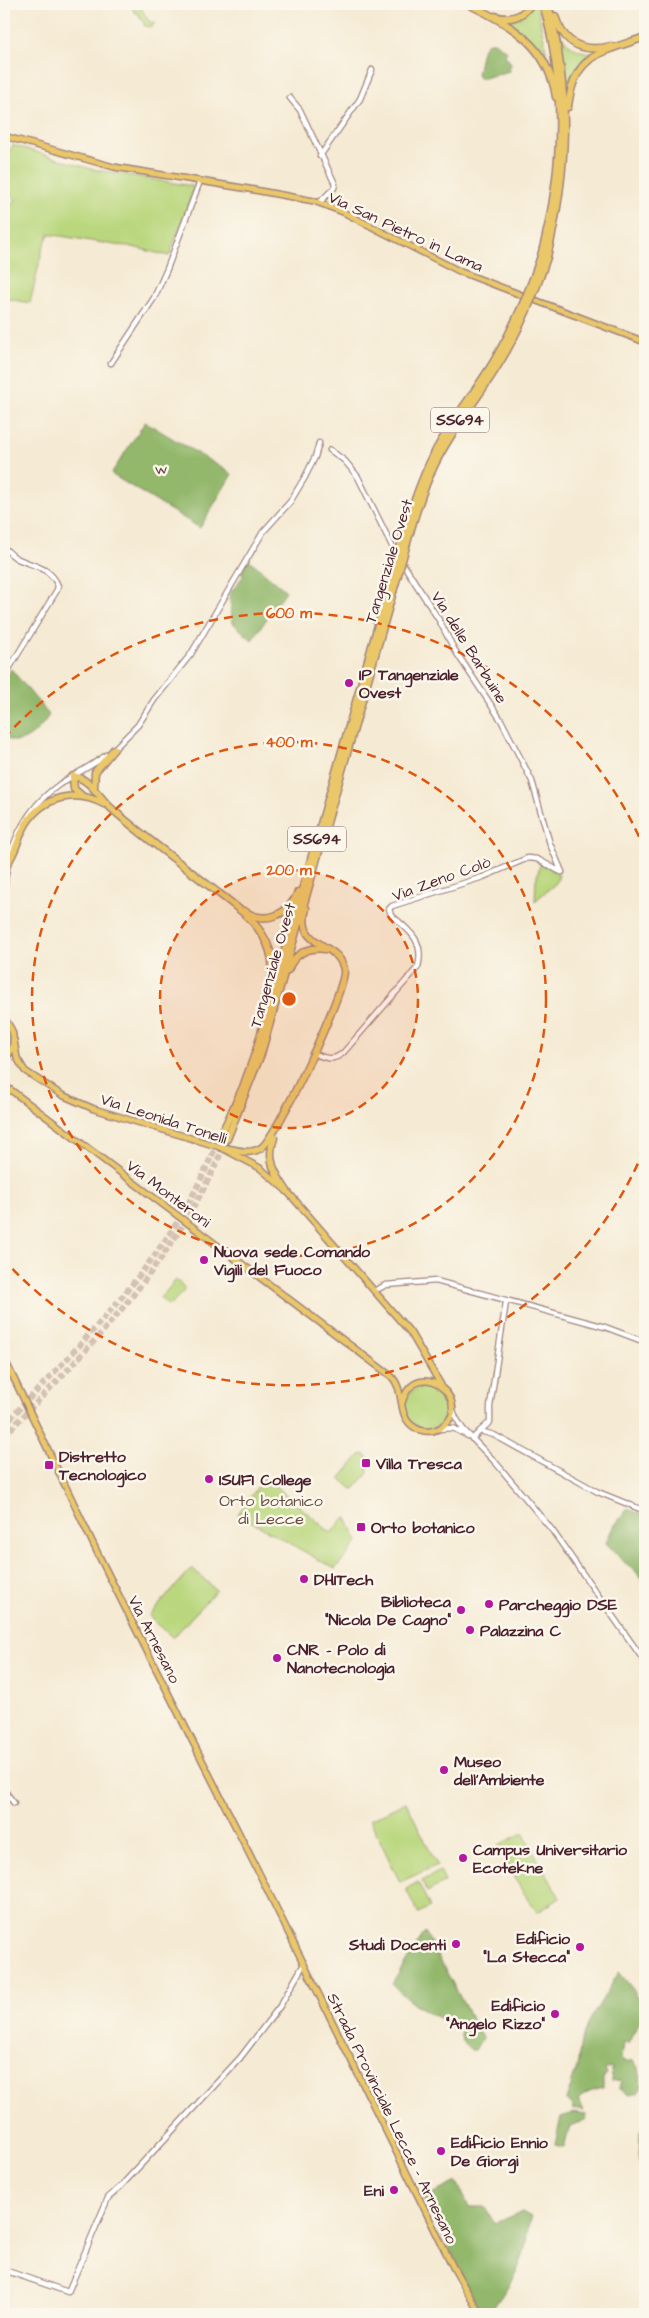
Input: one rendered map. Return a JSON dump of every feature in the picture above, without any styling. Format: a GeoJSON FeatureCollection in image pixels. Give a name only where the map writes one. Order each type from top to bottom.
{"type":"FeatureCollection","features":[{"type":"Feature","properties":{"kind":"highway"},"geometry":{"type":"LineString","coordinates":[[468,4],[524,37],[545,64],[555,94],[559,158]]}},
{"type":"Feature","properties":{"kind":"highway"},"geometry":{"type":"LineString","coordinates":[[486,13],[500,18],[514,17],[526,11],[531,4]]}},
{"type":"Feature","properties":{"kind":"highway","name":"Tangenziale Ovest"},"geometry":{"type":"LineString","coordinates":[[543,4],[553,50],[559,92],[559,158],[544,257]]}},
{"type":"Feature","properties":{"kind":"highway"},"geometry":{"type":"LineString","coordinates":[[550,4],[561,30],[577,45],[595,50],[632,42]]}},
{"type":"Feature","properties":{"kind":"highway","name":"Tangenziale Ovest"},"geometry":{"type":"LineString","coordinates":[[319,843],[256,1051],[224,1137],[251,1081],[271,1018],[391,591],[410,513],[427,469],[448,430],[494,361],[511,331],[544,257],[560,201],[566,117],[562,70],[550,4]]}},
{"type":"Feature","properties":{"kind":"highway"},"geometry":{"type":"LineString","coordinates":[[565,147],[571,87],[578,69],[593,57],[645,37]]}},
{"type":"Feature","properties":{"kind":"highway"},"geometry":{"type":"LineString","coordinates":[[97,794],[93,785],[95,772],[114,749]]}},
{"type":"Feature","properties":{"kind":"highway"},"geometry":{"type":"LineString","coordinates":[[80,796],[74,789],[73,776],[86,780],[112,809],[233,904],[248,914],[264,918],[273,917],[286,910],[298,894],[313,845],[319,843],[321,852],[304,920],[308,934],[338,956],[344,970],[343,983],[313,1053],[276,1130],[267,1143],[252,1152],[220,1147]]}},
{"type":"Feature","properties":{"kind":"highway"},"geometry":{"type":"LineString","coordinates":[[6,866],[25,825],[37,811],[61,797],[80,796],[112,809]]}},
{"type":"Feature","properties":{"kind":"highway"},"geometry":{"type":"LineString","coordinates":[[233,904],[262,934],[269,947],[272,962],[273,977],[256,1051]]}},
{"type":"Feature","properties":{"kind":"highway"},"geometry":{"type":"LineString","coordinates":[[271,1018],[275,1015],[292,962],[307,950],[326,949]]}},
{"type":"Feature","properties":{"kind":"highway"},"geometry":{"type":"LineString","coordinates":[[276,1130],[270,1158],[276,1176],[287,1191]]}},
{"type":"Feature","properties":{"kind":"main road","name":"Via San Pietro in Lama"},"geometry":{"type":"LineString","coordinates":[[4,136],[114,167],[299,197],[319,203],[343,212],[461,272],[645,342]]}},
{"type":"Feature","properties":{"kind":"main road"},"geometry":{"type":"LineString","coordinates":[[4,1020],[10,1027],[14,1040],[11,1051],[4,1060]]}},
{"type":"Feature","properties":{"kind":"main road","name":"Via Leonida Tonelli"},"geometry":{"type":"LineString","coordinates":[[14,1040],[16,1058],[25,1071],[62,1094],[94,1109],[220,1147],[260,1168],[287,1191],[414,1337],[441,1386]]}},
{"type":"Feature","properties":{"kind":"main road","name":"Via Monteroni"},"geometry":{"type":"LineString","coordinates":[[4,1085],[391,1376],[398,1385],[402,1410],[409,1423],[422,1431],[434,1430]]}},
{"type":"Feature","properties":{"kind":"main road","name":"Via Arnesano"},"geometry":{"type":"LineString","coordinates":[[4,1358],[99,1556],[287,1930]]}},
{"type":"Feature","properties":{"kind":"main road"},"geometry":{"type":"LineString","coordinates":[[402,1403],[404,1396],[413,1385],[427,1381],[441,1386],[450,1398],[452,1405],[447,1421],[434,1430]]}},
{"type":"Feature","properties":{"kind":"main road","name":"Strada Provinciale Lecce - Arnesano"},"geometry":{"type":"LineString","coordinates":[[287,1930],[479,2314]]}},
{"type":"Feature","properties":{"kind":"street"},"geometry":{"type":"LineString","coordinates":[[320,156],[360,99],[372,70]]}},
{"type":"Feature","properties":{"kind":"street"},"geometry":{"type":"LineString","coordinates":[[290,98],[300,110],[320,156],[335,184],[334,188],[319,203]]}},
{"type":"Feature","properties":{"kind":"street"},"geometry":{"type":"LineString","coordinates":[[111,363],[154,298],[200,181]]}},
{"type":"Feature","properties":{"kind":"street"},"geometry":{"type":"LineString","coordinates":[[4,894],[6,866],[13,844],[27,817],[49,792],[114,749],[138,725],[154,700],[191,654],[263,532],[290,502],[315,457],[319,443]]}},
{"type":"Feature","properties":{"kind":"street","name":"Via delle Barbuine"},"geometry":{"type":"LineString","coordinates":[[330,450],[345,461],[358,477],[393,548],[439,620],[454,649],[501,720],[532,781],[550,844],[562,872]]}},
{"type":"Feature","properties":{"kind":"street"},"geometry":{"type":"LineString","coordinates":[[4,548],[18,559],[42,568],[49,573],[58,586],[4,677]]}},
{"type":"Feature","properties":{"kind":"street","name":"Via Zeno Colò"},"geometry":{"type":"LineString","coordinates":[[313,1053],[333,1059],[343,1053],[418,967],[420,956],[418,941],[390,913],[392,906],[490,874],[528,858],[537,859],[557,872],[562,872]]}},
{"type":"Feature","properties":{"kind":"street"},"geometry":{"type":"LineString","coordinates":[[4,1015],[10,1027]]}},
{"type":"Feature","properties":{"kind":"street"},"geometry":{"type":"LineString","coordinates":[[374,1291],[386,1285],[430,1280],[506,1302],[518,1303],[605,1327],[645,1342]]}},
{"type":"Feature","properties":{"kind":"street"},"geometry":{"type":"LineString","coordinates":[[471,1438],[490,1422],[490,1406],[506,1302]]}},
{"type":"Feature","properties":{"kind":"street"},"geometry":{"type":"LineString","coordinates":[[452,1405],[456,1418],[471,1438],[496,1462],[552,1530],[645,1662]]}},
{"type":"Feature","properties":{"kind":"street"},"geometry":{"type":"LineString","coordinates":[[434,1430],[453,1428],[471,1438]]}},
{"type":"Feature","properties":{"kind":"street"},"geometry":{"type":"LineString","coordinates":[[480,1431],[494,1434],[598,1492],[645,1511]]}},
{"type":"Feature","properties":{"kind":"street"},"geometry":{"type":"LineString","coordinates":[[4,1790],[14,1804]]}},
{"type":"Feature","properties":{"kind":"street"},"geometry":{"type":"LineString","coordinates":[[4,2270],[68,2292],[108,2198],[240,2058],[280,2006],[304,1964]]}},
{"type":"Feature","properties":{"kind":"green space"},"geometry":{"type":"Polygon","coordinates":[[[130,4],[139,4],[151,23],[155,22],[152,27],[145,26],[138,13],[135,13],[130,4]]]}},
{"type":"Feature","properties":{"kind":"green space"},"geometry":{"type":"Polygon","coordinates":[[[533,4],[537,4],[550,71],[533,42],[507,21],[521,17],[533,4]]]}},
{"type":"Feature","properties":{"kind":"green space"},"geometry":{"type":"Polygon","coordinates":[[[558,30],[568,44],[583,52],[595,53],[574,71],[567,91],[558,30]]]}},
{"type":"Feature","properties":{"kind":"green space"},"geometry":{"type":"Polygon","coordinates":[[[489,42],[494,42],[507,51],[505,56],[511,63],[509,71],[479,78],[477,74],[482,50],[489,42]]]}},
{"type":"Feature","properties":{"kind":"green space"},"geometry":{"type":"Polygon","coordinates":[[[13,145],[92,169],[192,186],[193,191],[169,256],[129,246],[49,234],[43,247],[30,303],[4,298],[4,211],[16,201],[7,187],[4,166],[13,145]]]}},
{"type":"Feature","properties":{"kind":"green space","name":"w"},"geometry":{"type":"Polygon","coordinates":[[[145,422],[232,474],[200,528],[111,474],[145,422]]]}},
{"type":"Feature","properties":{"kind":"green space"},"geometry":{"type":"Polygon","coordinates":[[[248,559],[286,591],[252,640],[233,623],[229,595],[244,575],[241,573],[248,559]]]}},
{"type":"Feature","properties":{"kind":"green space"},"geometry":{"type":"Polygon","coordinates":[[[11,669],[49,715],[29,737],[16,741],[10,740],[4,735],[4,680],[11,669]]]}},
{"type":"Feature","properties":{"kind":"green space"},"geometry":{"type":"Polygon","coordinates":[[[541,862],[559,875],[556,883],[535,901],[536,880],[541,862]]]}},
{"type":"Feature","properties":{"kind":"green space"},"geometry":{"type":"Polygon","coordinates":[[[4,1023],[9,1031],[11,1040],[4,1056],[4,1023]]]}},
{"type":"Feature","properties":{"kind":"green space"},"geometry":{"type":"Polygon","coordinates":[[[176,1280],[186,1289],[169,1306],[160,1298],[176,1280]]]}},
{"type":"Feature","properties":{"kind":"green space"},"geometry":{"type":"Polygon","coordinates":[[[431,1385],[443,1391],[448,1399],[448,1415],[443,1423],[435,1428],[423,1429],[411,1423],[406,1415],[405,1403],[411,1391],[419,1386],[431,1385]]]}},
{"type":"Feature","properties":{"kind":"green space"},"geometry":{"type":"Polygon","coordinates":[[[364,1454],[367,1456],[368,1473],[352,1489],[340,1479],[360,1455],[364,1454]]]}},
{"type":"Feature","properties":{"kind":"green space","name":"Orto botanico di Lecce"},"geometry":{"type":"Polygon","coordinates":[[[265,1477],[331,1533],[344,1518],[347,1518],[358,1542],[335,1569],[238,1514],[265,1477]]]}},
{"type":"Feature","properties":{"kind":"green space"},"geometry":{"type":"Polygon","coordinates":[[[628,1508],[645,1517],[645,1583],[633,1568],[629,1567],[606,1543],[612,1529],[628,1508]]]}},
{"type":"Feature","properties":{"kind":"green space"},"geometry":{"type":"Polygon","coordinates":[[[192,1568],[216,1590],[173,1638],[149,1616],[192,1568]]]}},
{"type":"Feature","properties":{"kind":"green space"},"geometry":{"type":"Polygon","coordinates":[[[406,1802],[437,1865],[400,1882],[370,1820],[406,1802]]]}},
{"type":"Feature","properties":{"kind":"green space"},"geometry":{"type":"Polygon","coordinates":[[[523,1833],[560,1898],[538,1912],[521,1889],[498,1845],[523,1833]]]}},
{"type":"Feature","properties":{"kind":"green space"},"geometry":{"type":"Polygon","coordinates":[[[440,1871],[445,1882],[427,1892],[422,1881],[440,1871]]]}},
{"type":"Feature","properties":{"kind":"green space"},"geometry":{"type":"Polygon","coordinates":[[[418,1882],[430,1907],[418,1913],[406,1889],[418,1882]]]}},
{"type":"Feature","properties":{"kind":"green space"},"geometry":{"type":"Polygon","coordinates":[[[425,1932],[482,2038],[475,2050],[471,2050],[464,2043],[460,2027],[423,2010],[392,1984],[425,1932]]]}},
{"type":"Feature","properties":{"kind":"green space"},"geometry":{"type":"Polygon","coordinates":[[[619,1972],[635,1992],[635,1996],[645,2002],[645,2010],[628,2044],[623,2042],[621,2059],[628,2063],[632,2060],[635,2063],[640,2075],[640,2089],[638,2093],[629,2095],[619,2088],[621,2080],[611,2081],[612,2067],[605,2069],[607,2075],[603,2078],[603,2088],[589,2092],[578,2099],[584,2111],[573,2109],[573,2105],[566,2100],[577,2067],[581,2042],[590,2020],[619,1972]]]}},
{"type":"Feature","properties":{"kind":"green space"},"geometry":{"type":"Polygon","coordinates":[[[574,2113],[586,2115],[587,2119],[570,2126],[564,2147],[555,2145],[561,2117],[574,2113]]]}},
{"type":"Feature","properties":{"kind":"green space"},"geometry":{"type":"Polygon","coordinates":[[[640,2131],[645,2135],[645,2165],[639,2162],[640,2131]]]}},
{"type":"Feature","properties":{"kind":"green space"},"geometry":{"type":"Polygon","coordinates":[[[457,2182],[469,2207],[485,2207],[495,2223],[522,2212],[531,2217],[523,2257],[510,2283],[489,2314],[483,2314],[478,2307],[423,2198],[457,2182]]]}},
{"type":"Feature","properties":{"kind":"tunnel"},"geometry":{"type":"LineString","coordinates":[[4,1425],[93,1330],[156,1254],[187,1205],[221,1135]]}},
{"type":"Feature","properties":{"kind":"tunnel"},"geometry":{"type":"LineString","coordinates":[[4,1436],[101,1334],[158,1263],[206,1183],[227,1139]]}},
{"type":"Feature","properties":{"kind":"place","name":"IP Tangenziale Ovest"},"geometry":{"type":"Point","coordinates":[349,683]}},
{"type":"Feature","properties":{"kind":"place","name":"Nuova sede Comando Vigili del Fuoco"},"geometry":{"type":"Point","coordinates":[204,1260]}},
{"type":"Feature","properties":{"kind":"place","name":"Villa Tresca"},"geometry":{"type":"Point","coordinates":[366,1463]}},
{"type":"Feature","properties":{"kind":"place","name":"Distretto Tecnologico"},"geometry":{"type":"Point","coordinates":[49,1465]}},
{"type":"Feature","properties":{"kind":"place","name":"ISUFI College"},"geometry":{"type":"Point","coordinates":[209,1479]}},
{"type":"Feature","properties":{"kind":"place","name":"Orto botanico"},"geometry":{"type":"Point","coordinates":[361,1527]}},
{"type":"Feature","properties":{"kind":"place","name":"DHITech"},"geometry":{"type":"Point","coordinates":[304,1579]}},
{"type":"Feature","properties":{"kind":"place","name":"Parcheggio DSE"},"geometry":{"type":"Point","coordinates":[489,1604]}},
{"type":"Feature","properties":{"kind":"place","name":"Biblioteca \"Nicola De Cagno\""},"geometry":{"type":"Point","coordinates":[461,1610]}},
{"type":"Feature","properties":{"kind":"place","name":"Palazzina C"},"geometry":{"type":"Point","coordinates":[470,1630]}},
{"type":"Feature","properties":{"kind":"place","name":"CNR - Polo di Nanotecnologia"},"geometry":{"type":"Point","coordinates":[277,1658]}},
{"type":"Feature","properties":{"kind":"place","name":"Museo dell'Ambiente"},"geometry":{"type":"Point","coordinates":[444,1770]}},
{"type":"Feature","properties":{"kind":"place","name":"Campus Universitario Ecotekne"},"geometry":{"type":"Point","coordinates":[463,1858]}},
{"type":"Feature","properties":{"kind":"place","name":"Studi Docenti"},"geometry":{"type":"Point","coordinates":[456,1944]}},
{"type":"Feature","properties":{"kind":"place","name":"Edificio \"La Stecca\""},"geometry":{"type":"Point","coordinates":[580,1947]}},
{"type":"Feature","properties":{"kind":"place","name":"Edificio \"Angelo Rizzo\""},"geometry":{"type":"Point","coordinates":[555,2014]}},
{"type":"Feature","properties":{"kind":"place","name":"Edificio Ennio De Giorgi"},"geometry":{"type":"Point","coordinates":[441,2151]}},
{"type":"Feature","properties":{"kind":"place","name":"Eni"},"geometry":{"type":"Point","coordinates":[394,2190]}}]}
